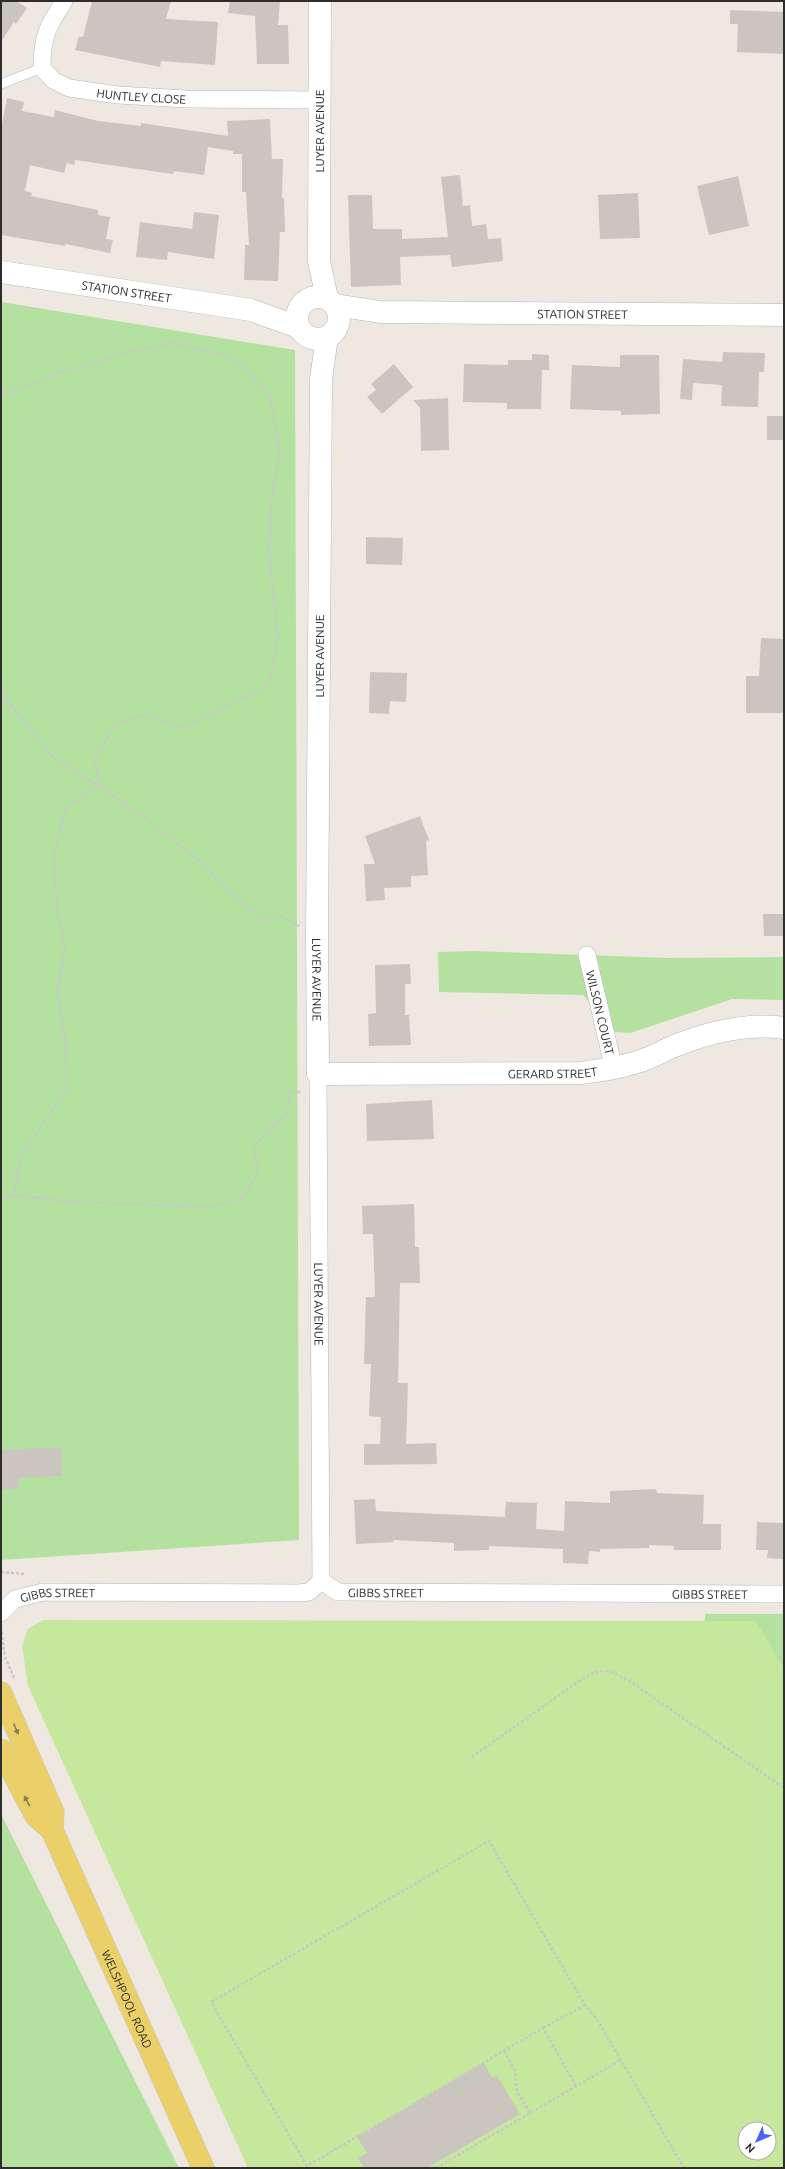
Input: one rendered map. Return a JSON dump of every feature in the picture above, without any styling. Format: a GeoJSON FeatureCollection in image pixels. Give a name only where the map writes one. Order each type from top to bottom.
{"type":"FeatureCollection","features":[{"type":"Feature","properties":{"kind":"main road","name":"WELSHPOOL ROAD"},"geometry":{"type":"LineString","coordinates":[[9,1689],[52,1812],[52,1830],[203,2168]]}},
{"type":"Feature","properties":{"kind":"main road","name":"WELSHPOOL ROAD"},"geometry":{"type":"LineString","coordinates":[[1,1750],[36,1816],[52,1830]]}},
{"type":"Feature","properties":{"kind":"street"},"geometry":{"type":"LineString","coordinates":[[42,68],[42,46],[49,26],[64,1]]}},
{"type":"Feature","properties":{"kind":"street","name":"LUYER AVENUE"},"geometry":{"type":"LineString","coordinates":[[320,1],[318,317],[321,379],[317,936],[321,1581]]}},
{"type":"Feature","properties":{"kind":"street","name":"HUNTLEY CLOSE"},"geometry":{"type":"LineString","coordinates":[[42,68],[53,80],[69,88],[118,95],[186,99],[320,100]]}},
{"type":"Feature","properties":{"kind":"street","name":"STATION STREET"},"geometry":{"type":"LineString","coordinates":[[1,272],[251,310],[318,317],[380,312],[784,315]]}},
{"type":"Feature","properties":{"kind":"street","name":"WILSON COURT"},"geometry":{"type":"LineString","coordinates":[[588,955],[614,1069]]}},
{"type":"Feature","properties":{"kind":"street","name":"GERARD STREET"},"geometry":{"type":"LineString","coordinates":[[318,1082],[581,1073],[614,1069],[647,1059],[677,1045],[705,1036],[753,1028],[783,1028]]}},
{"type":"Feature","properties":{"kind":"street","name":"GIBBS STREET"},"geometry":{"type":"LineString","coordinates":[[2,1618],[15,1599],[43,1592],[299,1593],[309,1592],[321,1581],[338,1592],[784,1594]]}},
{"type":"Feature","properties":{"kind":"lane"},"geometry":{"type":"LineString","coordinates":[[1,84],[42,68]]}},
{"type":"Feature","properties":{"kind":"path"},"geometry":{"type":"LineString","coordinates":[[1,396],[59,373],[113,356],[174,343],[234,358],[270,395],[280,453],[271,503],[269,555],[278,638],[270,684],[182,728],[146,714],[116,724],[95,758],[99,786]]}},
{"type":"Feature","properties":{"kind":"path"},"geometry":{"type":"LineString","coordinates":[[1,693],[53,757],[148,819],[200,861],[263,922],[279,915],[317,936]]}},
{"type":"Feature","properties":{"kind":"path"},"geometry":{"type":"LineString","coordinates":[[14,1195],[21,1156],[67,1088],[66,1046],[57,991],[65,948],[56,910],[54,855],[66,808],[99,786]]}},
{"type":"Feature","properties":{"kind":"path"},"geometry":{"type":"LineString","coordinates":[[1,1199],[14,1195],[74,1202],[211,1207],[242,1198],[257,1172],[255,1147],[271,1127],[288,1114],[288,1092],[318,1082]]}},
{"type":"Feature","properties":{"kind":"path"},"geometry":{"type":"LineString","coordinates":[[1,1572],[25,1574]]}},
{"type":"Feature","properties":{"kind":"path"},"geometry":{"type":"LineString","coordinates":[[2,1618],[1,1628],[9,1689]]}},
{"type":"Feature","properties":{"kind":"path"},"geometry":{"type":"LineString","coordinates":[[472,1757],[592,1672],[604,1670],[617,1673],[632,1682],[784,1788]]}},
{"type":"Feature","properties":{"kind":"path"},"geometry":{"type":"LineString","coordinates":[[585,2005],[542,2028],[307,2166],[211,2002],[489,1840],[585,2005],[598,2021],[684,2168]]}},
{"type":"Feature","properties":{"kind":"path"},"geometry":{"type":"LineString","coordinates":[[542,2028],[576,2086]]}},
{"type":"Feature","properties":{"kind":"path"},"geometry":{"type":"LineString","coordinates":[[504,2051],[515,2070],[517,2091],[530,2113]]}},
{"type":"Feature","properties":{"kind":"path"},"geometry":{"type":"LineString","coordinates":[[436,2168],[621,2060]]}},
{"type":"Feature","properties":{"kind":"green space"},"geometry":{"type":"Polygon","coordinates":[[[1,302],[295,350],[299,1540],[1,1560],[1,302]]]}},
{"type":"Feature","properties":{"kind":"green space"},"geometry":{"type":"Polygon","coordinates":[[[473,951],[669,958],[784,957],[784,1000],[732,999],[630,1033],[614,1032],[583,995],[439,992],[438,952],[473,951]]]}},
{"type":"Feature","properties":{"kind":"green space"},"geometry":{"type":"Polygon","coordinates":[[[705,1614],[784,1614],[784,1760],[704,1645],[705,1614]]]}},
{"type":"Feature","properties":{"kind":"green space"},"geometry":{"type":"Polygon","coordinates":[[[43,1620],[756,1621],[784,1669],[784,2168],[248,2168],[28,1686],[22,1646],[28,1629],[43,1620]]]}},
{"type":"Feature","properties":{"kind":"green space"},"geometry":{"type":"Polygon","coordinates":[[[1,1814],[179,2168],[1,2168],[1,1814]]]}},
{"type":"Feature","properties":{"kind":"building"},"geometry":{"type":"Polygon","coordinates":[[[1,1],[16,1],[27,8],[16,24],[14,22],[1,42],[1,1]]]}},
{"type":"Feature","properties":{"kind":"building"},"geometry":{"type":"Polygon","coordinates":[[[92,1],[171,1],[166,19],[218,22],[215,65],[161,61],[160,67],[75,50],[79,36],[83,37],[92,1]]]}},
{"type":"Feature","properties":{"kind":"building"},"geometry":{"type":"Polygon","coordinates":[[[230,1],[280,1],[278,25],[288,25],[289,64],[257,64],[255,16],[228,13],[230,1]]]}},
{"type":"Feature","properties":{"kind":"building"},"geometry":{"type":"Polygon","coordinates":[[[730,10],[784,12],[784,54],[737,52],[738,24],[730,24],[730,10]]]}},
{"type":"Feature","properties":{"kind":"building"},"geometry":{"type":"Polygon","coordinates":[[[7,98],[24,102],[22,111],[54,117],[55,110],[98,121],[141,126],[141,123],[228,136],[227,121],[270,119],[272,159],[283,159],[282,198],[284,198],[285,232],[280,232],[278,281],[244,280],[245,245],[249,245],[246,192],[242,192],[242,154],[233,154],[233,151],[208,147],[204,175],[174,171],[173,174],[75,160],[74,165],[67,163],[64,173],[30,165],[25,191],[32,193],[31,196],[98,210],[98,215],[110,217],[106,239],[113,240],[110,253],[65,244],[65,246],[1,235],[1,130],[7,98]]]}},
{"type":"Feature","properties":{"kind":"building"},"geometry":{"type":"Polygon","coordinates":[[[460,175],[463,206],[470,205],[472,226],[486,224],[488,239],[501,238],[503,261],[452,267],[450,255],[400,257],[401,285],[351,287],[348,195],[372,195],[373,229],[402,229],[402,239],[448,237],[441,177],[460,175]]]}},
{"type":"Feature","properties":{"kind":"building"},"geometry":{"type":"Polygon","coordinates":[[[738,176],[749,226],[709,235],[697,186],[738,176]]]}},
{"type":"Feature","properties":{"kind":"building"},"geometry":{"type":"Polygon","coordinates":[[[638,193],[640,238],[600,239],[598,195],[638,193]]]}},
{"type":"Feature","properties":{"kind":"building"},"geometry":{"type":"Polygon","coordinates":[[[194,212],[219,215],[214,259],[168,252],[167,260],[136,257],[140,222],[192,229],[194,212]]]}},
{"type":"Feature","properties":{"kind":"building"},"geometry":{"type":"Polygon","coordinates":[[[723,352],[765,353],[764,372],[759,372],[758,407],[721,406],[722,385],[693,383],[692,400],[680,399],[683,359],[722,362],[723,352]]]}},
{"type":"Feature","properties":{"kind":"building"},"geometry":{"type":"Polygon","coordinates":[[[532,354],[549,355],[549,370],[542,370],[541,409],[507,409],[507,403],[463,402],[464,364],[508,365],[508,360],[532,360],[532,354]]]}},
{"type":"Feature","properties":{"kind":"building"},"geometry":{"type":"Polygon","coordinates":[[[620,355],[659,355],[660,414],[621,415],[621,411],[570,409],[572,365],[620,367],[620,355]]]}},
{"type":"Feature","properties":{"kind":"building"},"geometry":{"type":"Polygon","coordinates":[[[394,364],[413,387],[382,414],[367,397],[376,390],[371,384],[394,364]]]}},
{"type":"Feature","properties":{"kind":"building"},"geometry":{"type":"Polygon","coordinates":[[[448,398],[449,450],[421,451],[420,408],[413,400],[448,398]]]}},
{"type":"Feature","properties":{"kind":"building"},"geometry":{"type":"Polygon","coordinates":[[[767,416],[784,416],[784,440],[767,440],[767,416]]]}},
{"type":"Feature","properties":{"kind":"building"},"geometry":{"type":"Polygon","coordinates":[[[366,537],[403,538],[402,565],[366,564],[366,537]]]}},
{"type":"Feature","properties":{"kind":"building"},"geometry":{"type":"Polygon","coordinates":[[[761,638],[784,639],[784,713],[746,713],[746,676],[759,676],[761,638]]]}},
{"type":"Feature","properties":{"kind":"building"},"geometry":{"type":"Polygon","coordinates":[[[370,672],[407,673],[406,702],[390,701],[389,714],[369,713],[370,672]]]}},
{"type":"Feature","properties":{"kind":"building"},"geometry":{"type":"Polygon","coordinates":[[[420,816],[429,840],[426,841],[428,875],[411,876],[411,887],[384,888],[385,900],[366,901],[364,864],[375,864],[365,836],[420,816]]]}},
{"type":"Feature","properties":{"kind":"building"},"geometry":{"type":"Polygon","coordinates":[[[763,914],[784,914],[784,936],[764,936],[763,914]]]}},
{"type":"Feature","properties":{"kind":"building"},"geometry":{"type":"Polygon","coordinates":[[[410,964],[411,984],[405,984],[405,1015],[409,1015],[411,1045],[369,1046],[368,1014],[376,1013],[375,965],[410,964]]]}},
{"type":"Feature","properties":{"kind":"building"},"geometry":{"type":"Polygon","coordinates":[[[432,1100],[434,1139],[367,1141],[366,1104],[432,1100]]]}},
{"type":"Feature","properties":{"kind":"building"},"geometry":{"type":"Polygon","coordinates":[[[414,1204],[415,1247],[419,1247],[420,1283],[400,1283],[398,1383],[408,1383],[406,1444],[436,1443],[437,1464],[364,1465],[364,1444],[380,1444],[381,1417],[369,1416],[371,1364],[364,1364],[366,1297],[375,1297],[373,1234],[363,1234],[362,1206],[414,1204]]]}},
{"type":"Feature","properties":{"kind":"building"},"geometry":{"type":"Polygon","coordinates":[[[61,1447],[62,1476],[18,1478],[19,1489],[1,1490],[1,1450],[61,1447]]]}},
{"type":"Feature","properties":{"kind":"building"},"geometry":{"type":"Polygon","coordinates":[[[656,1489],[657,1493],[704,1495],[703,1524],[721,1524],[721,1550],[674,1550],[674,1546],[649,1545],[649,1548],[600,1549],[600,1552],[589,1551],[588,1564],[563,1563],[563,1549],[489,1546],[489,1550],[454,1551],[454,1543],[393,1540],[393,1542],[356,1544],[354,1500],[375,1499],[376,1511],[505,1517],[506,1502],[537,1503],[536,1529],[564,1531],[565,1501],[610,1503],[610,1491],[656,1489]]]}},
{"type":"Feature","properties":{"kind":"building"},"geometry":{"type":"Polygon","coordinates":[[[757,1522],[784,1523],[784,1559],[767,1558],[768,1550],[756,1550],[757,1522]]]}},
{"type":"Feature","properties":{"kind":"building"},"geometry":{"type":"Polygon","coordinates":[[[484,2063],[492,2078],[497,2075],[520,2114],[427,2168],[364,2168],[358,2158],[367,2153],[357,2137],[484,2063]]]}}]}
